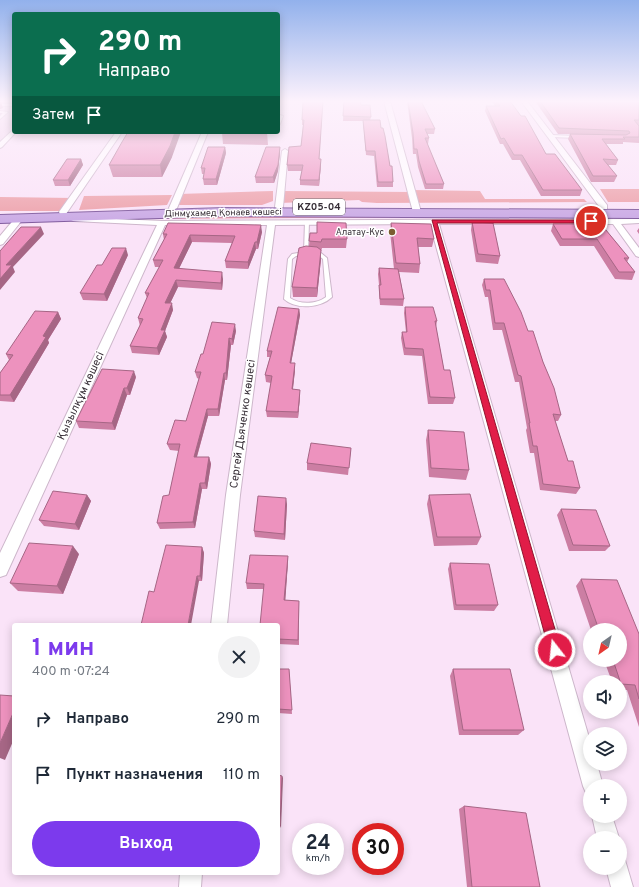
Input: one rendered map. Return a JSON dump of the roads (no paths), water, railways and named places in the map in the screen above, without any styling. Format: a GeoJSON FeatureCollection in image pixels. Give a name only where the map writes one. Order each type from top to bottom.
{"type":"FeatureCollection","features":[{"type":"Feature","properties":{"kind":"main road","name":"Дінмұхамед Қонаев көшесі"},"geometry":{"type":"LineString","coordinates":[[0,214],[173,208],[278,207],[639,214]]}},
{"type":"Feature","properties":{"kind":"main road","name":"Дінмұхамед Қонаев көшесі"},"geometry":{"type":"LineString","coordinates":[[0,219],[16,221],[40,218],[224,212],[639,207]]}},
{"type":"Feature","properties":{"kind":"street"},"geometry":{"type":"LineString","coordinates":[[63,212],[112,142]]}},
{"type":"Feature","properties":{"kind":"street"},"geometry":{"type":"LineString","coordinates":[[173,208],[201,142]]}},
{"type":"Feature","properties":{"kind":"street"},"geometry":{"type":"LineString","coordinates":[[398,142],[416,210]]}},
{"type":"Feature","properties":{"kind":"street"},"geometry":{"type":"LineString","coordinates":[[556,142],[604,207]]}},
{"type":"Feature","properties":{"kind":"street"},"geometry":{"type":"LineString","coordinates":[[278,207],[285,151]]}},
{"type":"Feature","properties":{"kind":"street"},"geometry":{"type":"LineString","coordinates":[[40,218],[162,222],[271,223],[639,221]]}},
{"type":"Feature","properties":{"kind":"street"},"geometry":{"type":"LineString","coordinates":[[0,242],[16,221]]}},
{"type":"Feature","properties":{"kind":"street"},"geometry":{"type":"LineString","coordinates":[[615,221],[639,254]]}},
{"type":"Feature","properties":{"kind":"street","name":"Қызылқұм көшесі"},"geometry":{"type":"LineString","coordinates":[[0,570],[162,222]]}},
{"type":"Feature","properties":{"kind":"street"},"geometry":{"type":"LineString","coordinates":[[434,222],[592,779]]}},
{"type":"Feature","properties":{"kind":"street","name":"Сергей Дьяченко көшесі"},"geometry":{"type":"LineString","coordinates":[[219,623],[233,495],[271,223]]}},
{"type":"Feature","properties":{"kind":"street"},"geometry":{"type":"LineString","coordinates":[[190,887],[191,875]]}},
{"type":"Feature","properties":{"kind":"street"},"geometry":{"type":"LineString","coordinates":[[619,875],[622,887]]}},
{"type":"Feature","properties":{"kind":"lane"},"geometry":{"type":"LineString","coordinates":[[306,253],[307,222]]}},
{"type":"Feature","properties":{"kind":"lane"},"geometry":{"type":"LineString","coordinates":[[306,253],[319,254],[325,258],[329,298],[322,303],[296,304],[291,303],[287,299],[290,258],[294,255],[306,253]]}},
{"type":"Feature","properties":{"kind":"place","name":"Алатау-Кус"},"geometry":{"type":"Point","coordinates":[392,232]}}]}
